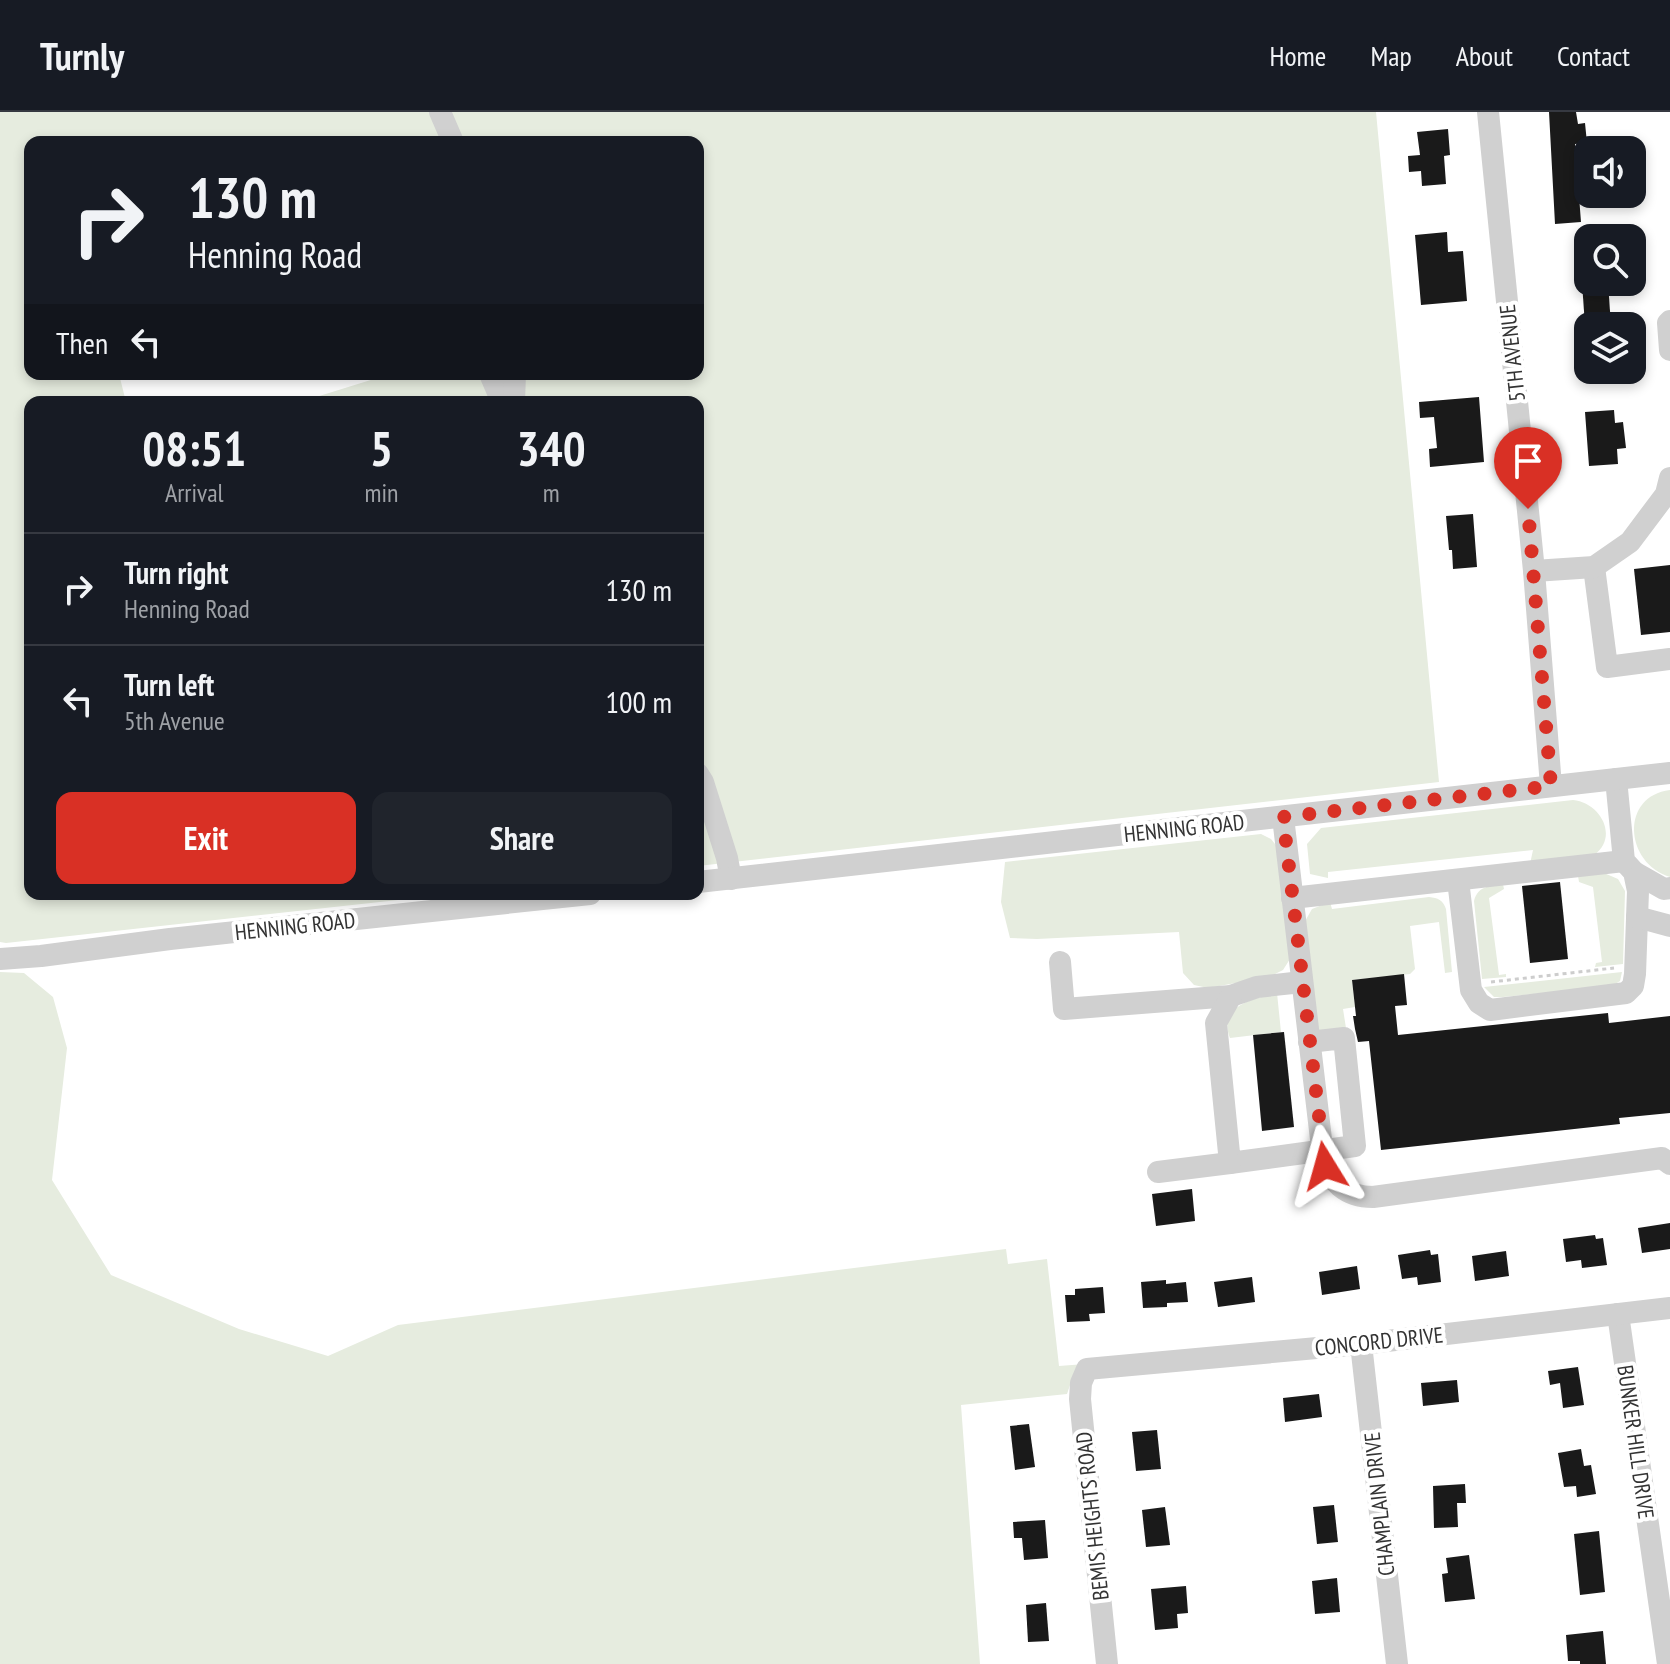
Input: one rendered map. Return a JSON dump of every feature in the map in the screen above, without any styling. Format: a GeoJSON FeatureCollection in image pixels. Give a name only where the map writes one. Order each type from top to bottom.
{"type":"FeatureCollection","features":[{"type":"Feature","properties":{"kind":"street"},"geometry":{"type":"LineString","coordinates":[[434,112],[435,136]]}},
{"type":"Feature","properties":{"kind":"street"},"geometry":{"type":"LineString","coordinates":[[440,112],[450,136]]}},
{"type":"Feature","properties":{"kind":"street","name":"5TH AVENUE"},"geometry":{"type":"LineString","coordinates":[[1488,112],[1534,571],[1551,786]]}},
{"type":"Feature","properties":{"kind":"street"},"geometry":{"type":"LineString","coordinates":[[1670,321],[1670,350]]}},
{"type":"Feature","properties":{"kind":"street"},"geometry":{"type":"LineString","coordinates":[[1534,571],[1594,567],[1630,542],[1666,494],[1670,478]]}},
{"type":"Feature","properties":{"kind":"street"},"geometry":{"type":"LineString","coordinates":[[1594,567],[1607,667],[1670,659]]}},
{"type":"Feature","properties":{"kind":"street","name":"HENNING ROAD"},"geometry":{"type":"LineString","coordinates":[[704,881],[1670,773]]}},
{"type":"Feature","properties":{"kind":"street"},"geometry":{"type":"LineString","coordinates":[[1458,880],[1471,990],[1479,1003],[1490,1010],[1626,993],[1633,986],[1638,891],[1629,867],[1616,779]]}},
{"type":"Feature","properties":{"kind":"street"},"geometry":{"type":"LineString","coordinates":[[704,785],[731,879]]}},
{"type":"Feature","properties":{"kind":"street"},"geometry":{"type":"LineString","coordinates":[[1283,817],[1322,1150],[1325,1166],[1336,1184],[1363,1197],[1373,1197],[1662,1158],[1670,1164]]}},
{"type":"Feature","properties":{"kind":"street"},"geometry":{"type":"LineString","coordinates":[[1292,898],[1458,880],[1629,867],[1664,889],[1670,888]]}},
{"type":"Feature","properties":{"kind":"street","name":"HENNING ROAD"},"geometry":{"type":"LineString","coordinates":[[0,959],[534,900]]}},
{"type":"Feature","properties":{"kind":"street"},"geometry":{"type":"LineString","coordinates":[[1637,917],[1670,926]]}},
{"type":"Feature","properties":{"kind":"street"},"geometry":{"type":"LineString","coordinates":[[1060,962],[1064,1009],[1231,996],[1257,987],[1302,982]]}},
{"type":"Feature","properties":{"kind":"street"},"geometry":{"type":"LineString","coordinates":[[1230,1163],[1216,1023],[1231,996]]}},
{"type":"Feature","properties":{"kind":"street"},"geometry":{"type":"LineString","coordinates":[[1158,1172],[1355,1146],[1344,1038],[1309,1042]]}},
{"type":"Feature","properties":{"kind":"street","name":"CONCORD DRIVE"},"geometry":{"type":"LineString","coordinates":[[1087,1369],[1361,1344],[1670,1308]]}},
{"type":"Feature","properties":{"kind":"street","name":"BUNKER HILL DRIVE"},"geometry":{"type":"LineString","coordinates":[[1618,1314],[1668,1664]]}},
{"type":"Feature","properties":{"kind":"street","name":"CHAMPLAIN DRIVE"},"geometry":{"type":"LineString","coordinates":[[1361,1344],[1397,1664]]}},
{"type":"Feature","properties":{"kind":"street","name":"BEMIS HEIGHTS ROAD"},"geometry":{"type":"LineString","coordinates":[[1087,1369],[1081,1383],[1080,1399],[1107,1664]]}},
{"type":"Feature","properties":{"kind":"path"},"geometry":{"type":"LineString","coordinates":[[1482,983],[1622,967]]}},
{"type":"Feature","properties":{"kind":"shaded area"},"geometry":{"type":"Polygon","coordinates":[[[0,112],[1376,112],[1439,782],[704,865],[704,396],[319,396],[371,380],[704,380],[704,136],[24,136],[24,380],[120,380],[124,396],[24,396],[24,900],[398,900],[0,942],[0,112]]]}},
{"type":"Feature","properties":{"kind":"shaded area"},"geometry":{"type":"Polygon","coordinates":[[[1670,790],[1670,877],[1644,858],[1634,830],[1642,804],[1654,795],[1670,790]]]}},
{"type":"Feature","properties":{"kind":"shaded area"},"geometry":{"type":"Polygon","coordinates":[[[1573,800],[1592,807],[1606,830],[1601,848],[1589,857],[1530,864],[1533,850],[1328,872],[1328,878],[1310,874],[1307,844],[1321,828],[1573,800]]]}},
{"type":"Feature","properties":{"kind":"shaded area"},"geometry":{"type":"Polygon","coordinates":[[[1261,834],[1271,839],[1279,849],[1290,959],[1283,970],[1269,977],[1208,988],[1194,985],[1183,973],[1179,932],[1010,938],[1001,902],[1005,862],[1261,834]]]}},
{"type":"Feature","properties":{"kind":"shaded area"},"geometry":{"type":"Polygon","coordinates":[[[1604,873],[1618,879],[1625,891],[1623,964],[1595,967],[1596,963],[1602,962],[1593,887],[1579,882],[1578,876],[1604,873]]]}},
{"type":"Feature","properties":{"kind":"shaded area"},"geometry":{"type":"Polygon","coordinates":[[[1503,884],[1504,889],[1489,898],[1499,975],[1506,974],[1506,977],[1482,979],[1474,901],[1481,890],[1503,884]]]}},
{"type":"Feature","properties":{"kind":"shaded area"},"geometry":{"type":"Polygon","coordinates":[[[1429,897],[1440,900],[1446,909],[1452,972],[1445,973],[1439,922],[1410,926],[1415,969],[1410,974],[1352,980],[1355,1007],[1343,1009],[1346,1028],[1315,1031],[1304,923],[1312,909],[1330,902],[1332,909],[1429,897]]]}},
{"type":"Feature","properties":{"kind":"shaded area"},"geometry":{"type":"Polygon","coordinates":[[[0,972],[24,973],[53,997],[67,1048],[52,1180],[111,1275],[239,1329],[328,1356],[398,1325],[1006,1249],[1008,1264],[1047,1259],[1059,1366],[1085,1364],[1072,1379],[1067,1394],[961,1405],[980,1664],[0,1664],[0,972]]]}},
{"type":"Feature","properties":{"kind":"shaded area"},"geometry":{"type":"Polygon","coordinates":[[[1622,972],[1620,981],[1612,986],[1503,997],[1494,997],[1484,987],[1622,972]]]}},
{"type":"Feature","properties":{"kind":"shaded area"},"geometry":{"type":"Polygon","coordinates":[[[1277,993],[1281,1032],[1230,1038],[1227,1027],[1233,1011],[1249,1001],[1277,993]]]}},
{"type":"Feature","properties":{"kind":"building"},"geometry":{"type":"Polygon","coordinates":[[[1549,112],[1576,112],[1578,124],[1585,123],[1586,136],[1574,136],[1574,208],[1580,208],[1581,222],[1555,224],[1549,112]]]}},
{"type":"Feature","properties":{"kind":"building"},"geometry":{"type":"Polygon","coordinates":[[[1448,129],[1450,155],[1444,156],[1446,184],[1422,186],[1421,171],[1409,172],[1408,156],[1420,155],[1417,132],[1448,129]]]}},
{"type":"Feature","properties":{"kind":"building"},"geometry":{"type":"Polygon","coordinates":[[[1447,232],[1448,252],[1463,251],[1467,301],[1421,305],[1415,235],[1447,232]]]}},
{"type":"Feature","properties":{"kind":"building"},"geometry":{"type":"Polygon","coordinates":[[[1583,296],[1609,296],[1610,312],[1584,312],[1583,296]]]}},
{"type":"Feature","properties":{"kind":"building"},"geometry":{"type":"Polygon","coordinates":[[[1479,397],[1484,462],[1430,467],[1429,449],[1437,448],[1434,417],[1420,418],[1419,402],[1479,397]]]}},
{"type":"Feature","properties":{"kind":"building"},"geometry":{"type":"Polygon","coordinates":[[[1614,410],[1615,423],[1623,422],[1626,448],[1617,449],[1618,464],[1589,466],[1585,412],[1614,410]]]}},
{"type":"Feature","properties":{"kind":"building"},"geometry":{"type":"Polygon","coordinates":[[[1473,514],[1477,567],[1453,569],[1446,516],[1473,514]]]}},
{"type":"Feature","properties":{"kind":"building"},"geometry":{"type":"Polygon","coordinates":[[[1670,565],[1670,632],[1641,635],[1634,569],[1670,565]]]}},
{"type":"Feature","properties":{"kind":"building"},"geometry":{"type":"Polygon","coordinates":[[[1560,882],[1568,959],[1530,963],[1522,886],[1560,882]]]}},
{"type":"Feature","properties":{"kind":"building"},"geometry":{"type":"Polygon","coordinates":[[[1404,974],[1407,1005],[1395,1006],[1398,1035],[1608,1013],[1609,1023],[1670,1016],[1670,1113],[1619,1118],[1620,1124],[1381,1150],[1369,1041],[1358,1042],[1353,1016],[1356,1016],[1352,980],[1404,974]]]}},
{"type":"Feature","properties":{"kind":"building"},"geometry":{"type":"Polygon","coordinates":[[[1284,1032],[1294,1127],[1262,1131],[1253,1035],[1284,1032]]]}},
{"type":"Feature","properties":{"kind":"building"},"geometry":{"type":"Polygon","coordinates":[[[1192,1189],[1195,1221],[1156,1226],[1152,1194],[1192,1189]]]}},
{"type":"Feature","properties":{"kind":"building"},"geometry":{"type":"Polygon","coordinates":[[[1670,1223],[1670,1249],[1642,1253],[1638,1228],[1670,1223]]]}},
{"type":"Feature","properties":{"kind":"building"},"geometry":{"type":"Polygon","coordinates":[[[1595,1235],[1596,1239],[1603,1238],[1607,1265],[1582,1268],[1581,1260],[1566,1262],[1563,1239],[1595,1235]]]}},
{"type":"Feature","properties":{"kind":"building"},"geometry":{"type":"Polygon","coordinates":[[[1430,1250],[1431,1255],[1438,1254],[1441,1282],[1418,1285],[1417,1277],[1402,1279],[1398,1255],[1430,1250]]]}},
{"type":"Feature","properties":{"kind":"building"},"geometry":{"type":"Polygon","coordinates":[[[1506,1251],[1509,1276],[1475,1281],[1472,1256],[1506,1251]]]}},
{"type":"Feature","properties":{"kind":"building"},"geometry":{"type":"Polygon","coordinates":[[[1357,1266],[1360,1289],[1322,1295],[1319,1272],[1357,1266]]]}},
{"type":"Feature","properties":{"kind":"building"},"geometry":{"type":"Polygon","coordinates":[[[1252,1277],[1255,1302],[1218,1307],[1214,1282],[1252,1277]]]}},
{"type":"Feature","properties":{"kind":"building"},"geometry":{"type":"Polygon","coordinates":[[[1166,1280],[1166,1284],[1186,1282],[1188,1302],[1143,1308],[1141,1282],[1166,1280]]]}},
{"type":"Feature","properties":{"kind":"building"},"geometry":{"type":"Polygon","coordinates":[[[1103,1287],[1105,1313],[1089,1314],[1090,1321],[1067,1322],[1065,1295],[1075,1295],[1075,1289],[1103,1287]]]}},
{"type":"Feature","properties":{"kind":"building"},"geometry":{"type":"Polygon","coordinates":[[[1578,1367],[1584,1405],[1563,1408],[1560,1383],[1550,1385],[1548,1371],[1578,1367]]]}},
{"type":"Feature","properties":{"kind":"building"},"geometry":{"type":"Polygon","coordinates":[[[1457,1380],[1459,1402],[1423,1406],[1421,1383],[1457,1380]]]}},
{"type":"Feature","properties":{"kind":"building"},"geometry":{"type":"Polygon","coordinates":[[[1319,1394],[1322,1417],[1285,1422],[1283,1398],[1319,1394]]]}},
{"type":"Feature","properties":{"kind":"building"},"geometry":{"type":"Polygon","coordinates":[[[1029,1424],[1035,1467],[1015,1470],[1010,1426],[1029,1424]]]}},
{"type":"Feature","properties":{"kind":"building"},"geometry":{"type":"Polygon","coordinates":[[[1157,1430],[1161,1469],[1136,1471],[1132,1432],[1157,1430]]]}},
{"type":"Feature","properties":{"kind":"building"},"geometry":{"type":"Polygon","coordinates":[[[1581,1449],[1584,1466],[1591,1465],[1596,1494],[1577,1497],[1576,1486],[1564,1487],[1558,1453],[1581,1449]]]}},
{"type":"Feature","properties":{"kind":"building"},"geometry":{"type":"Polygon","coordinates":[[[1465,1484],[1466,1503],[1457,1503],[1458,1527],[1434,1528],[1433,1486],[1465,1484]]]}},
{"type":"Feature","properties":{"kind":"building"},"geometry":{"type":"Polygon","coordinates":[[[1334,1505],[1338,1542],[1317,1544],[1313,1507],[1334,1505]]]}},
{"type":"Feature","properties":{"kind":"building"},"geometry":{"type":"Polygon","coordinates":[[[1165,1507],[1170,1545],[1146,1547],[1142,1510],[1165,1507]]]}},
{"type":"Feature","properties":{"kind":"building"},"geometry":{"type":"Polygon","coordinates":[[[1045,1520],[1048,1558],[1024,1560],[1022,1538],[1014,1538],[1013,1522],[1045,1520]]]}},
{"type":"Feature","properties":{"kind":"building"},"geometry":{"type":"Polygon","coordinates":[[[1599,1531],[1605,1592],[1580,1595],[1574,1534],[1599,1531]]]}},
{"type":"Feature","properties":{"kind":"building"},"geometry":{"type":"Polygon","coordinates":[[[1469,1555],[1475,1599],[1445,1602],[1442,1574],[1448,1573],[1446,1558],[1469,1555]]]}},
{"type":"Feature","properties":{"kind":"building"},"geometry":{"type":"Polygon","coordinates":[[[1337,1578],[1340,1612],[1315,1614],[1312,1581],[1337,1578]]]}},
{"type":"Feature","properties":{"kind":"building"},"geometry":{"type":"Polygon","coordinates":[[[1186,1586],[1188,1613],[1177,1614],[1178,1628],[1155,1630],[1151,1589],[1186,1586]]]}},
{"type":"Feature","properties":{"kind":"building"},"geometry":{"type":"Polygon","coordinates":[[[1046,1603],[1049,1641],[1028,1642],[1026,1605],[1046,1603]]]}},
{"type":"Feature","properties":{"kind":"building"},"geometry":{"type":"Polygon","coordinates":[[[1603,1631],[1606,1664],[1568,1661],[1566,1635],[1603,1631]]]}},
{"type":"Feature","properties":{"kind":"route"},"geometry":{"type":"LineString","coordinates":[[1325,1166],[1283,817],[1551,786],[1528,509]]}}]}
